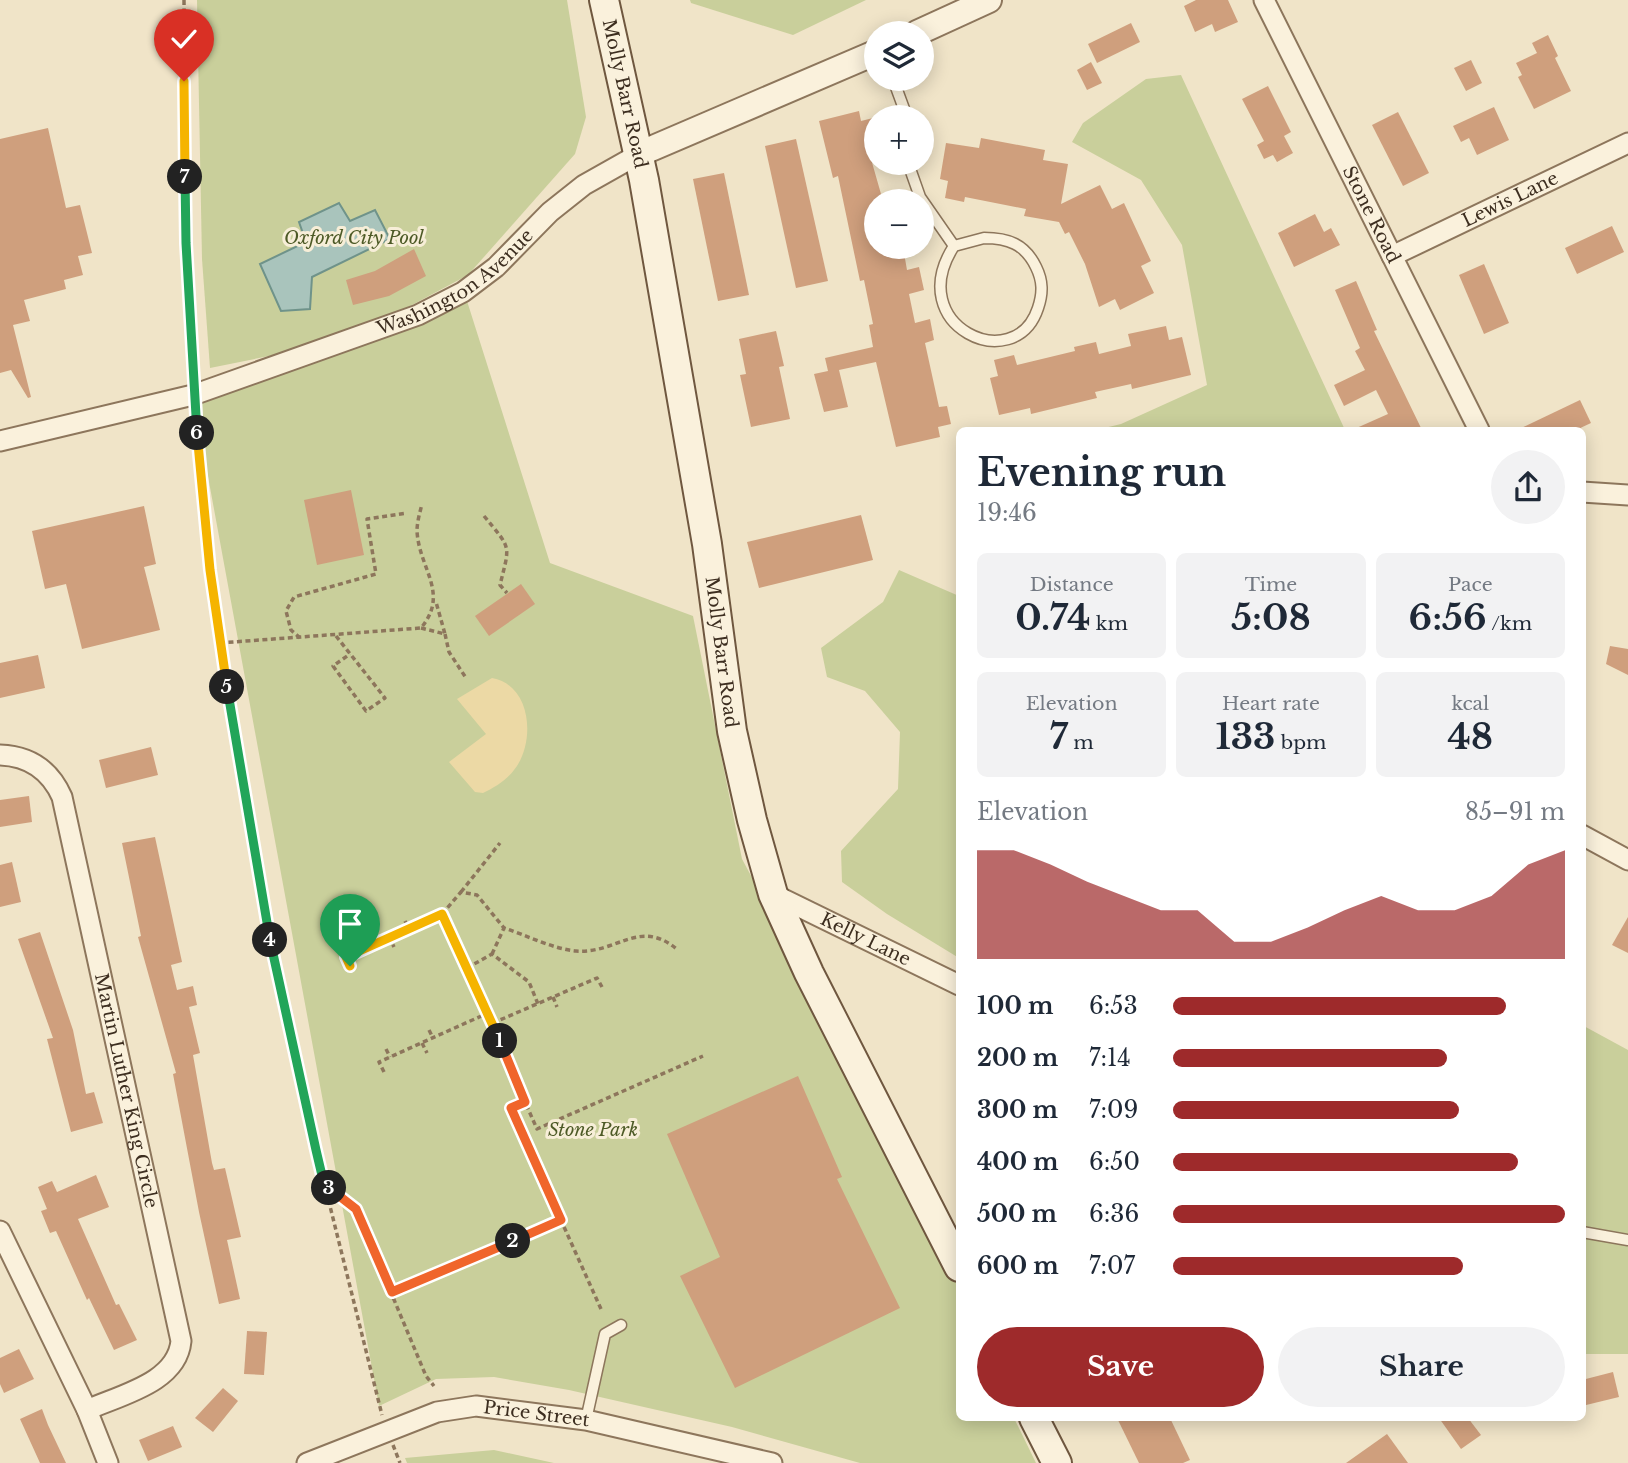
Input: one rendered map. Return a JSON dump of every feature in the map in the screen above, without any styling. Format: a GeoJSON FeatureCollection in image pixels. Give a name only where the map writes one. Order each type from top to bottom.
{"type":"FeatureCollection","features":[{"type":"Feature","properties":{"kind":"main road","name":"Molly Barr Road"},"geometry":{"type":"LineString","coordinates":[[604,0],[639,154],[707,544],[732,731],[752,820],[773,894],[809,973],[956,1261]]}},
{"type":"Feature","properties":{"kind":"main road"},"geometry":{"type":"LineString","coordinates":[[1036,1421],[1057,1463]]}},
{"type":"Feature","properties":{"kind":"street"},"geometry":{"type":"LineString","coordinates":[[934,25],[989,0]]}},
{"type":"Feature","properties":{"kind":"street","name":"Stone Road"},"geometry":{"type":"LineString","coordinates":[[1264,0],[1478,427]]}},
{"type":"Feature","properties":{"kind":"street","name":"Washington Avenue"},"geometry":{"type":"LineString","coordinates":[[0,441],[193,395],[418,315],[463,292],[496,267],[550,212],[584,185],[639,154],[864,58]]}},
{"type":"Feature","properties":{"kind":"street","name":"Lewis Lane"},"geometry":{"type":"LineString","coordinates":[[1392,256],[1628,143]]}},
{"type":"Feature","properties":{"kind":"street"},"geometry":{"type":"LineString","coordinates":[[1586,492],[1628,495]]}},
{"type":"Feature","properties":{"kind":"street","name":"Martin Luther King Circle"},"geometry":{"type":"LineString","coordinates":[[0,755],[18,756],[43,769],[62,797],[181,1341],[180,1353],[172,1366],[158,1378],[87,1410]]}},
{"type":"Feature","properties":{"kind":"street"},"geometry":{"type":"LineString","coordinates":[[1586,837],[1628,860]]}},
{"type":"Feature","properties":{"kind":"street","name":"Kelly Lane"},"geometry":{"type":"LineString","coordinates":[[773,894],[956,984]]}},
{"type":"Feature","properties":{"kind":"street"},"geometry":{"type":"LineString","coordinates":[[0,1231],[87,1410],[108,1463]]}},
{"type":"Feature","properties":{"kind":"street","name":"Price Street"},"geometry":{"type":"LineString","coordinates":[[307,1463],[437,1412],[476,1406],[533,1411],[586,1420],[772,1463]]}},
{"type":"Feature","properties":{"kind":"lane"},"geometry":{"type":"LineString","coordinates":[[912,175],[920,197],[954,246]]}},
{"type":"Feature","properties":{"kind":"lane"},"geometry":{"type":"LineString","coordinates":[[984,238],[1004,238],[1020,246],[1033,260],[1041,276],[1043,294],[1037,313],[1024,330],[996,340],[979,340],[962,332],[949,318],[941,303],[940,282],[945,261],[954,246],[984,238]]}},
{"type":"Feature","properties":{"kind":"lane"},"geometry":{"type":"LineString","coordinates":[[1586,1234],[1628,1240]]}},
{"type":"Feature","properties":{"kind":"lane"},"geometry":{"type":"LineString","coordinates":[[586,1420],[605,1334],[621,1325]]}},
{"type":"Feature","properties":{"kind":"path"},"geometry":{"type":"LineString","coordinates":[[184,0],[186,243],[193,395],[220,643],[276,973],[324,1184],[386,1430]]}},
{"type":"Feature","properties":{"kind":"path"},"geometry":{"type":"LineString","coordinates":[[422,504],[417,531],[449,652],[466,678]]}},
{"type":"Feature","properties":{"kind":"path"},"geometry":{"type":"LineString","coordinates":[[300,638],[291,630],[286,611],[294,597],[376,574],[366,519],[407,513]]}},
{"type":"Feature","properties":{"kind":"path"},"geometry":{"type":"LineString","coordinates":[[484,516],[507,545],[507,566],[500,585],[507,593]]}},
{"type":"Feature","properties":{"kind":"path"},"geometry":{"type":"LineString","coordinates":[[421,628],[433,614],[434,597]]}},
{"type":"Feature","properties":{"kind":"path"},"geometry":{"type":"LineString","coordinates":[[220,643],[421,628],[445,634]]}},
{"type":"Feature","properties":{"kind":"path"},"geometry":{"type":"LineString","coordinates":[[336,636],[350,654],[384,698],[366,711],[333,666],[350,654]]}},
{"type":"Feature","properties":{"kind":"path"},"geometry":{"type":"LineString","coordinates":[[350,966],[346,957],[442,914],[500,843]]}},
{"type":"Feature","properties":{"kind":"path"},"geometry":{"type":"LineString","coordinates":[[461,892],[477,895],[504,928],[576,951],[602,948],[645,934],[668,942],[678,950]]}},
{"type":"Feature","properties":{"kind":"path"},"geometry":{"type":"LineString","coordinates":[[442,914],[493,1023],[537,1129],[703,1056]]}},
{"type":"Feature","properties":{"kind":"path"},"geometry":{"type":"LineString","coordinates":[[405,921],[409,929]]}},
{"type":"Feature","properties":{"kind":"path"},"geometry":{"type":"LineString","coordinates":[[467,968],[492,954],[504,928]]}},
{"type":"Feature","properties":{"kind":"path"},"geometry":{"type":"LineString","coordinates":[[389,937],[394,947]]}},
{"type":"Feature","properties":{"kind":"path"},"geometry":{"type":"LineString","coordinates":[[363,940],[367,947]]}},
{"type":"Feature","properties":{"kind":"path"},"geometry":{"type":"LineString","coordinates":[[492,954],[529,982],[538,1004]]}},
{"type":"Feature","properties":{"kind":"path"},"geometry":{"type":"LineString","coordinates":[[493,1023],[597,978],[602,987]]}},
{"type":"Feature","properties":{"kind":"path"},"geometry":{"type":"LineString","coordinates":[[553,997],[557,1007]]}},
{"type":"Feature","properties":{"kind":"path"},"geometry":{"type":"LineString","coordinates":[[384,1072],[379,1062],[488,1013]]}},
{"type":"Feature","properties":{"kind":"path"},"geometry":{"type":"LineString","coordinates":[[429,1030],[433,1038]]}},
{"type":"Feature","properties":{"kind":"path"},"geometry":{"type":"LineString","coordinates":[[422,1043],[426,1053]]}},
{"type":"Feature","properties":{"kind":"path"},"geometry":{"type":"LineString","coordinates":[[386,1049],[390,1057]]}},
{"type":"Feature","properties":{"kind":"path"},"geometry":{"type":"LineString","coordinates":[[525,1102],[511,1108],[601,1309]]}},
{"type":"Feature","properties":{"kind":"path"},"geometry":{"type":"LineString","coordinates":[[324,1184],[356,1209],[426,1376],[434,1386]]}},
{"type":"Feature","properties":{"kind":"path"},"geometry":{"type":"LineString","coordinates":[[392,1292],[561,1220]]}},
{"type":"Feature","properties":{"kind":"green space","name":"Oxford City Pool"},"geometry":{"type":"Polygon","coordinates":[[[197,0],[567,0],[586,117],[575,154],[468,275],[399,312],[284,353],[210,368],[202,259],[197,0]]]}},
{"type":"Feature","properties":{"kind":"green space"},"geometry":{"type":"Polygon","coordinates":[[[690,0],[866,0],[793,35],[691,3],[690,0]]]}},
{"type":"Feature","properties":{"kind":"green space"},"geometry":{"type":"Polygon","coordinates":[[[1181,75],[1344,427],[1108,427],[1121,424],[1207,385],[1182,245],[1141,180],[1072,142],[1083,123],[1146,79],[1181,75]]]}},
{"type":"Feature","properties":{"kind":"green space","name":"Stone Park"},"geometry":{"type":"Polygon","coordinates":[[[467,301],[550,563],[693,616],[742,859],[919,1189],[956,1278],[956,1421],[1015,1421],[1036,1463],[860,1463],[732,1427],[569,1390],[494,1377],[436,1379],[379,1406],[193,395],[467,301]]]}},
{"type":"Feature","properties":{"kind":"green space"},"geometry":{"type":"Polygon","coordinates":[[[899,570],[956,595],[956,956],[887,914],[842,882],[841,851],[898,789],[900,732],[865,691],[827,677],[821,648],[883,602],[899,570]]]}},
{"type":"Feature","properties":{"kind":"green space"},"geometry":{"type":"Polygon","coordinates":[[[1586,1027],[1628,1050],[1628,1354],[1586,1354],[1586,1027]]]}},
{"type":"Feature","properties":{"kind":"green space"},"geometry":{"type":"Polygon","coordinates":[[[494,1450],[554,1463],[407,1463],[405,1458],[494,1450]]]}},
{"type":"Feature","properties":{"kind":"sand"},"geometry":{"type":"Polygon","coordinates":[[[492,678],[505,683],[515,692],[526,716],[527,731],[521,759],[514,770],[483,793],[475,792],[449,762],[486,734],[457,699],[492,678]]]}},
{"type":"Feature","properties":{"kind":"water"},"geometry":{"type":"Polygon","coordinates":[[[339,203],[350,221],[375,210],[390,239],[312,277],[310,309],[281,311],[260,264],[306,242],[299,222],[339,203]]]}},
{"type":"Feature","properties":{"kind":"building"},"geometry":{"type":"Polygon","coordinates":[[[1196,0],[1228,0],[1238,22],[1215,32],[1212,24],[1195,32],[1184,6],[1196,0]]]}},
{"type":"Feature","properties":{"kind":"building"},"geometry":{"type":"Polygon","coordinates":[[[1131,23],[1140,42],[1097,63],[1088,44],[1131,23]]]}},
{"type":"Feature","properties":{"kind":"building"},"geometry":{"type":"Polygon","coordinates":[[[1548,35],[1558,56],[1555,58],[1571,91],[1534,109],[1518,77],[1522,75],[1516,63],[1537,53],[1532,43],[1548,35]]]}},
{"type":"Feature","properties":{"kind":"building"},"geometry":{"type":"Polygon","coordinates":[[[1471,60],[1482,83],[1466,91],[1454,68],[1471,60]]]}},
{"type":"Feature","properties":{"kind":"building"},"geometry":{"type":"Polygon","coordinates":[[[1091,62],[1102,83],[1087,90],[1077,70],[1091,62]]]}},
{"type":"Feature","properties":{"kind":"building"},"geometry":{"type":"Polygon","coordinates":[[[1268,86],[1291,132],[1284,136],[1293,153],[1277,162],[1273,155],[1264,159],[1257,145],[1264,141],[1242,99],[1268,86]]]}},
{"type":"Feature","properties":{"kind":"building"},"geometry":{"type":"Polygon","coordinates":[[[1494,107],[1509,140],[1477,155],[1469,138],[1461,142],[1453,126],[1494,107]]]}},
{"type":"Feature","properties":{"kind":"building"},"geometry":{"type":"Polygon","coordinates":[[[859,111],[861,121],[864,120],[864,175],[876,175],[880,189],[864,189],[864,259],[905,259],[907,270],[919,267],[924,290],[909,294],[915,323],[930,319],[934,340],[925,343],[939,407],[947,406],[951,424],[938,427],[940,437],[896,447],[876,362],[839,370],[848,407],[824,412],[814,374],[828,371],[825,358],[873,347],[869,325],[873,324],[864,280],[860,281],[838,176],[833,178],[819,121],[859,111]]]}},
{"type":"Feature","properties":{"kind":"building"},"geometry":{"type":"Polygon","coordinates":[[[1398,112],[1429,173],[1403,186],[1372,125],[1398,112]]]}},
{"type":"Feature","properties":{"kind":"building"},"geometry":{"type":"Polygon","coordinates":[[[48,128],[66,208],[80,205],[92,253],[78,256],[83,275],[64,280],[66,289],[24,300],[30,321],[13,325],[31,397],[28,398],[11,370],[0,373],[0,139],[48,128]]]}},
{"type":"Feature","properties":{"kind":"building"},"geometry":{"type":"Polygon","coordinates":[[[981,138],[1045,150],[1043,160],[1068,164],[1061,204],[1100,185],[1112,209],[1124,203],[1151,261],[1141,266],[1154,293],[1120,310],[1115,299],[1099,307],[1085,264],[1069,232],[1065,234],[1059,222],[1024,216],[1026,209],[965,197],[964,202],[945,198],[948,181],[940,179],[946,143],[979,148],[981,138]]]}},
{"type":"Feature","properties":{"kind":"building"},"geometry":{"type":"Polygon","coordinates":[[[796,139],[828,281],[796,288],[765,146],[796,139]]]}},
{"type":"Feature","properties":{"kind":"building"},"geometry":{"type":"Polygon","coordinates":[[[724,173],[749,295],[718,301],[693,179],[724,173]]]}},
{"type":"Feature","properties":{"kind":"building"},"geometry":{"type":"Polygon","coordinates":[[[1315,214],[1324,232],[1331,228],[1340,245],[1294,267],[1278,233],[1315,214]]]}},
{"type":"Feature","properties":{"kind":"building"},"geometry":{"type":"Polygon","coordinates":[[[1612,226],[1624,252],[1577,274],[1565,248],[1612,226]]]}},
{"type":"Feature","properties":{"kind":"building"},"geometry":{"type":"Polygon","coordinates":[[[414,249],[426,276],[389,296],[353,305],[346,280],[375,271],[414,249]]]}},
{"type":"Feature","properties":{"kind":"building"},"geometry":{"type":"Polygon","coordinates":[[[1484,264],[1509,323],[1484,334],[1459,275],[1484,264]]]}},
{"type":"Feature","properties":{"kind":"building"},"geometry":{"type":"Polygon","coordinates":[[[1356,281],[1377,330],[1374,331],[1421,427],[1359,427],[1388,414],[1376,390],[1344,406],[1334,385],[1365,370],[1355,351],[1360,348],[1335,290],[1356,281]]]}},
{"type":"Feature","properties":{"kind":"building"},"geometry":{"type":"Polygon","coordinates":[[[1166,326],[1169,340],[1182,337],[1191,375],[1132,389],[1131,384],[1095,392],[1097,398],[1031,414],[1030,408],[999,415],[990,378],[998,376],[994,360],[1014,355],[1017,365],[1075,351],[1074,347],[1096,342],[1099,354],[1131,346],[1128,334],[1166,326]]]}},
{"type":"Feature","properties":{"kind":"building"},"geometry":{"type":"Polygon","coordinates":[[[776,331],[784,366],[779,367],[790,419],[751,427],[740,375],[746,374],[739,339],[776,331]]]}},
{"type":"Feature","properties":{"kind":"building"},"geometry":{"type":"Polygon","coordinates":[[[1580,400],[1591,423],[1582,427],[1523,427],[1580,400]]]}},
{"type":"Feature","properties":{"kind":"building"},"geometry":{"type":"Polygon","coordinates":[[[351,490],[364,555],[317,565],[304,500],[351,490]]]}},
{"type":"Feature","properties":{"kind":"building"},"geometry":{"type":"Polygon","coordinates":[[[144,506],[156,564],[144,567],[160,630],[82,649],[66,584],[45,589],[32,531],[144,506]]]}},
{"type":"Feature","properties":{"kind":"building"},"geometry":{"type":"Polygon","coordinates":[[[861,515],[873,560],[759,588],[747,542],[861,515]]]}},
{"type":"Feature","properties":{"kind":"building"},"geometry":{"type":"Polygon","coordinates":[[[521,584],[535,604],[489,636],[475,616],[521,584]]]}},
{"type":"Feature","properties":{"kind":"building"},"geometry":{"type":"Polygon","coordinates":[[[1610,646],[1628,649],[1628,675],[1606,664],[1610,646]]]}},
{"type":"Feature","properties":{"kind":"building"},"geometry":{"type":"Polygon","coordinates":[[[38,655],[45,688],[0,698],[0,663],[38,655]]]}},
{"type":"Feature","properties":{"kind":"building"},"geometry":{"type":"Polygon","coordinates":[[[151,747],[158,775],[106,788],[99,760],[151,747]]]}},
{"type":"Feature","properties":{"kind":"building"},"geometry":{"type":"Polygon","coordinates":[[[29,796],[32,822],[0,827],[0,800],[29,796]]]}},
{"type":"Feature","properties":{"kind":"building"},"geometry":{"type":"Polygon","coordinates":[[[155,837],[182,962],[171,965],[177,990],[193,986],[197,1005],[189,1007],[200,1053],[193,1055],[212,1163],[214,1170],[225,1168],[241,1237],[227,1240],[240,1299],[219,1304],[173,1074],[176,1073],[138,937],[141,936],[122,843],[155,837]]]}},
{"type":"Feature","properties":{"kind":"building"},"geometry":{"type":"Polygon","coordinates":[[[12,862],[21,902],[0,907],[0,865],[12,862]]]}},
{"type":"Feature","properties":{"kind":"building"},"geometry":{"type":"Polygon","coordinates":[[[1628,917],[1628,953],[1612,945],[1628,917]]]}},
{"type":"Feature","properties":{"kind":"building"},"geometry":{"type":"Polygon","coordinates":[[[40,932],[73,1030],[86,1094],[94,1092],[103,1123],[71,1132],[47,1039],[53,1038],[18,939],[40,932]]]}},
{"type":"Feature","properties":{"kind":"building"},"geometry":{"type":"Polygon","coordinates":[[[798,1076],[842,1177],[837,1179],[900,1308],[735,1388],[680,1276],[720,1257],[667,1134],[798,1076]]]}},
{"type":"Feature","properties":{"kind":"building"},"geometry":{"type":"Polygon","coordinates":[[[96,1175],[109,1207],[78,1219],[116,1305],[119,1304],[137,1340],[114,1350],[89,1298],[87,1300],[56,1231],[50,1233],[41,1211],[47,1209],[38,1187],[52,1181],[57,1192],[96,1175]]]}},
{"type":"Feature","properties":{"kind":"building"},"geometry":{"type":"Polygon","coordinates":[[[247,1331],[267,1332],[264,1375],[244,1374],[247,1331]]]}},
{"type":"Feature","properties":{"kind":"building"},"geometry":{"type":"Polygon","coordinates":[[[19,1349],[34,1379],[4,1393],[0,1384],[0,1358],[19,1349]]]}},
{"type":"Feature","properties":{"kind":"building"},"geometry":{"type":"Polygon","coordinates":[[[1613,1372],[1619,1397],[1586,1405],[1586,1379],[1613,1372]]]}},
{"type":"Feature","properties":{"kind":"building"},"geometry":{"type":"Polygon","coordinates":[[[223,1388],[238,1401],[213,1432],[195,1418],[223,1388]]]}},
{"type":"Feature","properties":{"kind":"building"},"geometry":{"type":"Polygon","coordinates":[[[42,1409],[66,1463],[40,1463],[20,1419],[42,1409]]]}},
{"type":"Feature","properties":{"kind":"building"},"geometry":{"type":"Polygon","coordinates":[[[1118,1421],[1171,1421],[1190,1460],[1183,1463],[1139,1463],[1118,1421]]]}},
{"type":"Feature","properties":{"kind":"building"},"geometry":{"type":"Polygon","coordinates":[[[1441,1421],[1470,1421],[1481,1435],[1461,1449],[1441,1421]]]}},
{"type":"Feature","properties":{"kind":"building"},"geometry":{"type":"Polygon","coordinates":[[[173,1426],[182,1447],[148,1461],[139,1440],[173,1426]]]}},
{"type":"Feature","properties":{"kind":"building"},"geometry":{"type":"Polygon","coordinates":[[[1387,1434],[1408,1463],[1346,1463],[1387,1434]]]}},
{"type":"Feature","properties":{"kind":"route"},"geometry":{"type":"LineString","coordinates":[[184,81],[186,243],[193,395],[210,570],[225,675],[276,973],[324,1184],[356,1209],[392,1292],[561,1220],[511,1108],[525,1102],[493,1023],[442,914],[346,957],[350,966]]}}]}
